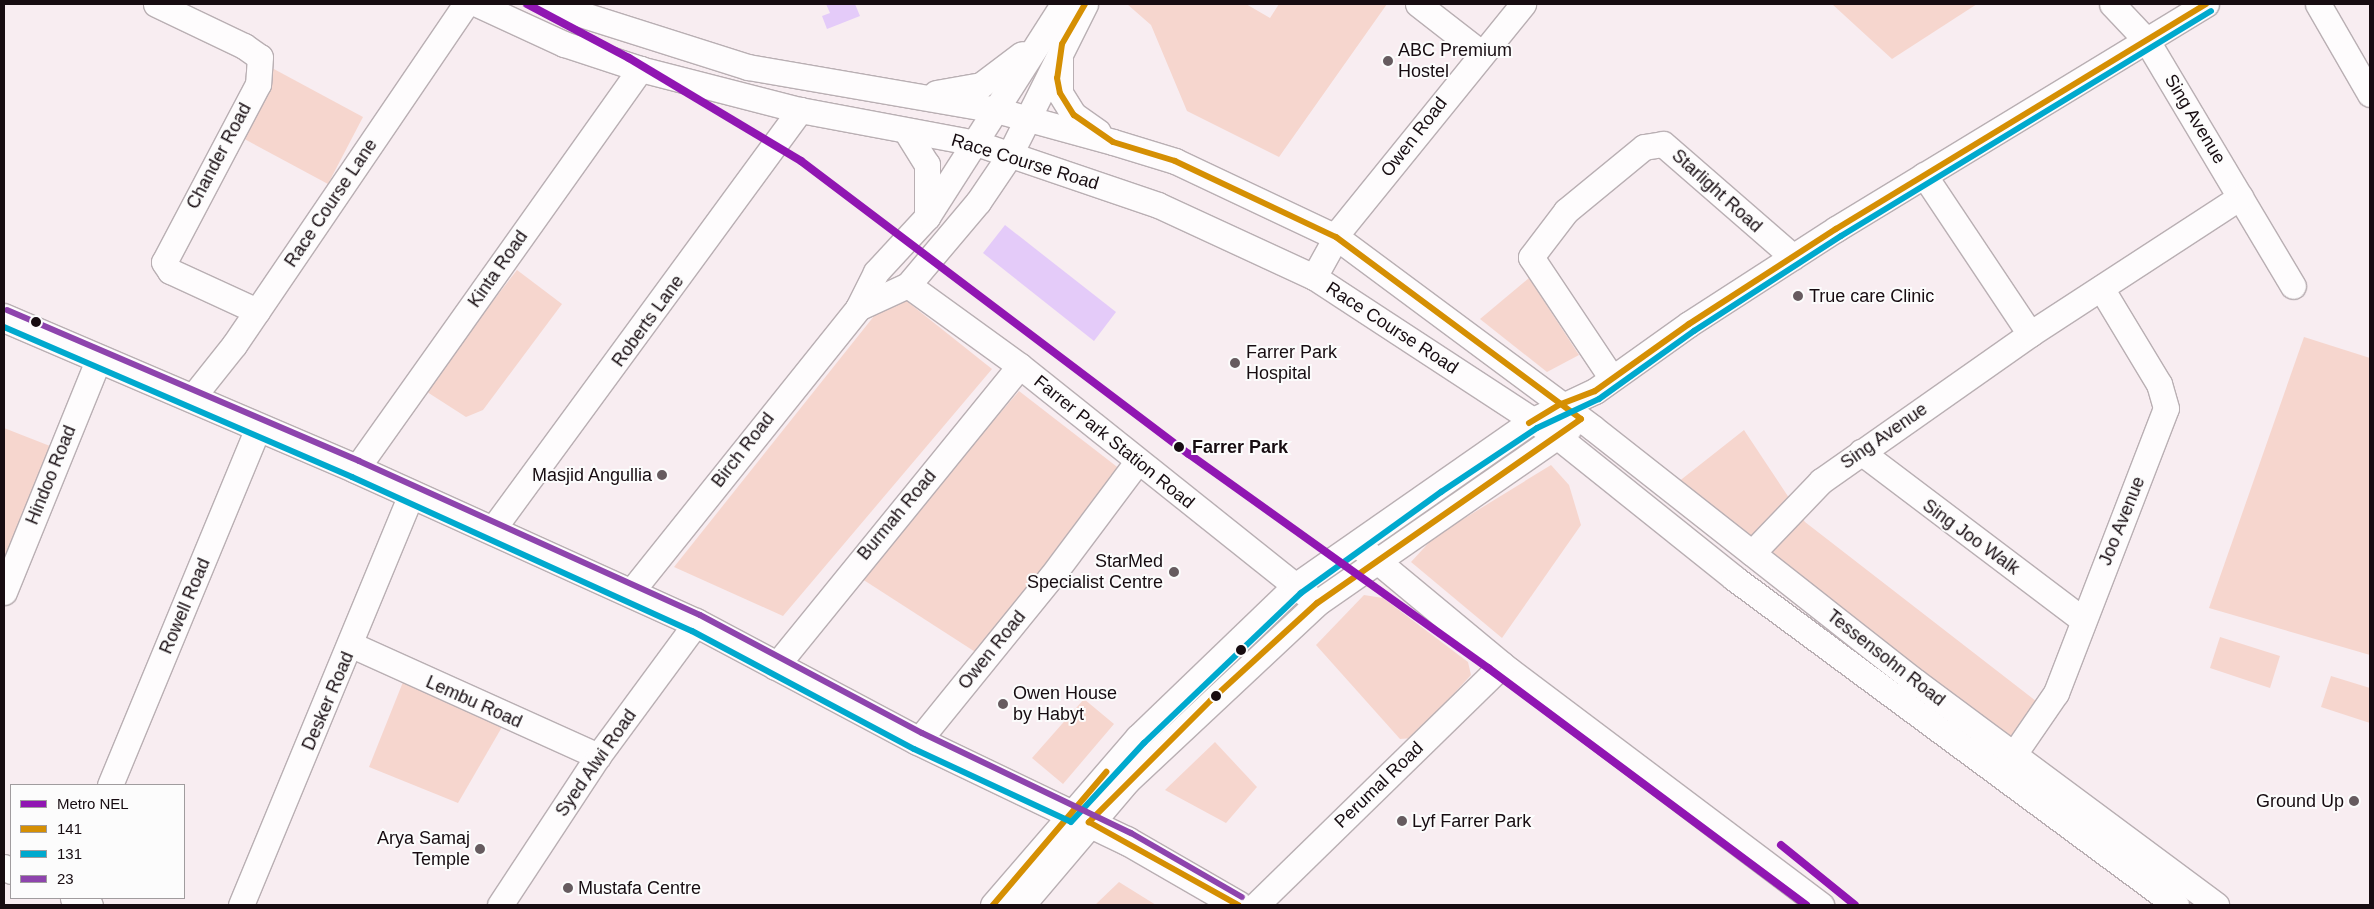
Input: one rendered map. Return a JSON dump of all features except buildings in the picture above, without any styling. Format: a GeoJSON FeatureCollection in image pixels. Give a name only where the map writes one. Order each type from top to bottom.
{"type":"FeatureCollection","features":[{"type":"Feature","properties":{"kind":"main road"},"geometry":{"type":"LineString","coordinates":[[4,318],[356,469],[696,623],[918,741],[1079,818],[1238,905]]}},
{"type":"Feature","properties":{"kind":"street","name":"Chander Road"},"geometry":{"type":"LineString","coordinates":[[156,4],[244,46],[260,57],[258,84],[165,256],[165,268],[257,311]]}},
{"type":"Feature","properties":{"kind":"street","name":"Race Course Lane"},"geometry":{"type":"LineString","coordinates":[[191,399],[257,311],[466,4]]}},
{"type":"Feature","properties":{"kind":"street","name":"Race Course Road"},"geometry":{"type":"LineString","coordinates":[[477,4],[564,44],[640,69],[800,110],[976,143],[1009,156],[1158,205],[1314,277],[1533,420]]}},
{"type":"Feature","properties":{"kind":"street","name":"Race Course Road"},"geometry":{"type":"LineString","coordinates":[[549,4],[748,67],[996,110],[1174,160],[1336,237],[1561,404]]}},
{"type":"Feature","properties":{"kind":"street"},"geometry":{"type":"LineString","coordinates":[[1063,4],[1054,38],[1060,93],[1074,115],[1113,142]]}},
{"type":"Feature","properties":{"kind":"street"},"geometry":{"type":"LineString","coordinates":[[906,95],[981,85],[1054,38],[1085,4]]}},
{"type":"Feature","properties":{"kind":"street"},"geometry":{"type":"LineString","coordinates":[[1418,4],[1481,53]]}},
{"type":"Feature","properties":{"kind":"street","name":"Owen Road"},"geometry":{"type":"LineString","coordinates":[[1314,277],[1336,237],[1481,53],[1523,4]]}},
{"type":"Feature","properties":{"kind":"street","name":"Sing Avenue"},"geometry":{"type":"LineString","coordinates":[[2112,4],[2147,41],[2293,286]]}},
{"type":"Feature","properties":{"kind":"street"},"geometry":{"type":"LineString","coordinates":[[993,905],[1079,818],[1316,603],[1366,552],[1533,420],[1603,384],[1793,257],[2206,4]]}},
{"type":"Feature","properties":{"kind":"street"},"geometry":{"type":"LineString","coordinates":[[2318,4],[2370,94]]}},
{"type":"Feature","properties":{"kind":"street","name":"Birch Road"},"geometry":{"type":"LineString","coordinates":[[630,593],[858,308],[876,272],[927,217],[996,110],[1054,38]]}},
{"type":"Feature","properties":{"kind":"street","name":"Birch Road"},"geometry":{"type":"LineString","coordinates":[[858,308],[908,285],[948,241],[1009,156],[1028,119],[1054,38]]}},
{"type":"Feature","properties":{"kind":"street","name":"Kinta Road"},"geometry":{"type":"LineString","coordinates":[[356,469],[640,69]]}},
{"type":"Feature","properties":{"kind":"street","name":"Roberts Lane"},"geometry":{"type":"LineString","coordinates":[[492,530],[800,110]]}},
{"type":"Feature","properties":{"kind":"street"},"geometry":{"type":"LineString","coordinates":[[906,131],[928,164],[927,217]]}},
{"type":"Feature","properties":{"kind":"street","name":"Starlight Road"},"geometry":{"type":"LineString","coordinates":[[1603,384],[1531,257],[1566,211],[1644,147],[1658,143],[1793,257]]}},
{"type":"Feature","properties":{"kind":"street"},"geometry":{"type":"LineString","coordinates":[[1924,175],[2030,334]]}},
{"type":"Feature","properties":{"kind":"street","name":"Sing Avenue"},"geometry":{"type":"LineString","coordinates":[[1752,553],[1821,481],[2030,334],[2240,197]]}},
{"type":"Feature","properties":{"kind":"street","name":"Farrer Park Station Road"},"geometry":{"type":"LineString","coordinates":[[908,285],[1020,366],[1137,462],[1316,603]]}},
{"type":"Feature","properties":{"kind":"street","name":"Joo Avenue"},"geometry":{"type":"LineString","coordinates":[[2014,754],[2056,694],[2166,408],[2159,384],[2101,288]]}},
{"type":"Feature","properties":{"kind":"street","name":"Hindoo Road"},"geometry":{"type":"LineString","coordinates":[[4,592],[99,358]]}},
{"type":"Feature","properties":{"kind":"street","name":"Burmah Road"},"geometry":{"type":"LineString","coordinates":[[775,666],[1020,366]]}},
{"type":"Feature","properties":{"kind":"street"},"geometry":{"type":"LineString","coordinates":[[1022,905],[1079,818],[1138,737],[1296,586],[1366,552],[1557,436],[1581,420],[1603,384]]}},
{"type":"Feature","properties":{"kind":"street","name":"Tessensohn Road"},"geometry":{"type":"LineString","coordinates":[[1561,404],[2014,754],[2216,905]]}},
{"type":"Feature","properties":{"kind":"street","name":"Tessensohn Road"},"geometry":{"type":"LineString","coordinates":[[1533,420],[1557,436],[1734,578],[2176,905]]}},
{"type":"Feature","properties":{"kind":"street","name":"Rowell Road"},"geometry":{"type":"LineString","coordinates":[[110,784],[258,427]]}},
{"type":"Feature","properties":{"kind":"street","name":"Sing Joo Walk"},"geometry":{"type":"LineString","coordinates":[[1861,452],[2083,620]]}},
{"type":"Feature","properties":{"kind":"street","name":"Owen Road"},"geometry":{"type":"LineString","coordinates":[[918,741],[1051,577],[1137,462]]}},
{"type":"Feature","properties":{"kind":"street","name":"Desker Road"},"geometry":{"type":"LineString","coordinates":[[241,905],[352,645],[411,494]]}},
{"type":"Feature","properties":{"kind":"street"},"geometry":{"type":"LineString","coordinates":[[1366,552],[1502,665],[1821,905]]}},
{"type":"Feature","properties":{"kind":"street","name":"Syed Alwi Road"},"geometry":{"type":"LineString","coordinates":[[500,905],[598,756],[696,623]]}},
{"type":"Feature","properties":{"kind":"street","name":"Lembu Road"},"geometry":{"type":"LineString","coordinates":[[352,645],[598,756]]}},
{"type":"Feature","properties":{"kind":"street","name":"Perumal Road"},"geometry":{"type":"LineString","coordinates":[[1256,905],[1502,665]]}},
{"type":"Feature","properties":{"kind":"street"},"geometry":{"type":"LineString","coordinates":[[75,899],[90,905]]}},
{"type":"Feature","properties":{"kind":"shaded area"},"geometry":{"type":"Polygon","coordinates":[[[826,4],[855,4],[860,16],[827,29],[822,16],[830,13],[826,4]]]}},
{"type":"Feature","properties":{"kind":"shaded area"},"geometry":{"type":"Polygon","coordinates":[[[1127,4],[1246,4],[1270,18],[1279,4],[1387,4],[1279,157],[1187,111],[1151,25],[1127,4]]]}},
{"type":"Feature","properties":{"kind":"shaded area"},"geometry":{"type":"Polygon","coordinates":[[[1832,4],[1977,4],[1892,59],[1832,4]]]}},
{"type":"Feature","properties":{"kind":"shaded area"},"geometry":{"type":"Polygon","coordinates":[[[272,68],[363,117],[328,184],[237,135],[272,68]]]}},
{"type":"Feature","properties":{"kind":"shaded area"},"geometry":{"type":"Polygon","coordinates":[[[1005,225],[1116,312],[1094,341],[983,253],[1005,225]]]}},
{"type":"Feature","properties":{"kind":"shaded area"},"geometry":{"type":"Polygon","coordinates":[[[517,270],[562,304],[483,410],[466,417],[424,390],[517,270]]]}},
{"type":"Feature","properties":{"kind":"shaded area"},"geometry":{"type":"Polygon","coordinates":[[[1529,278],[1579,355],[1547,372],[1480,319],[1529,278]]]}},
{"type":"Feature","properties":{"kind":"shaded area"},"geometry":{"type":"Polygon","coordinates":[[[894,291],[992,369],[783,616],[674,567],[894,291]]]}},
{"type":"Feature","properties":{"kind":"shaded area"},"geometry":{"type":"Polygon","coordinates":[[[2304,337],[2370,358],[2370,655],[2209,608],[2304,337]]]}},
{"type":"Feature","properties":{"kind":"shaded area"},"geometry":{"type":"Polygon","coordinates":[[[1019,391],[1125,473],[980,655],[859,577],[1019,391]]]}},
{"type":"Feature","properties":{"kind":"shaded area"},"geometry":{"type":"Polygon","coordinates":[[[4,428],[50,446],[4,566],[4,428]]]}},
{"type":"Feature","properties":{"kind":"shaded area"},"geometry":{"type":"Polygon","coordinates":[[[1744,430],[1805,522],[2045,708],[2014,754],[1668,490],[1744,430]]]}},
{"type":"Feature","properties":{"kind":"shaded area"},"geometry":{"type":"Polygon","coordinates":[[[1551,465],[1569,485],[1581,525],[1502,638],[1411,562],[1434,537],[1551,465]]]}},
{"type":"Feature","properties":{"kind":"shaded area"},"geometry":{"type":"Polygon","coordinates":[[[1364,595],[1383,598],[1468,662],[1471,675],[1413,738],[1400,739],[1316,645],[1364,595]]]}},
{"type":"Feature","properties":{"kind":"shaded area"},"geometry":{"type":"Polygon","coordinates":[[[2220,637],[2280,656],[2270,688],[2210,668],[2220,637]]]}},
{"type":"Feature","properties":{"kind":"shaded area"},"geometry":{"type":"Polygon","coordinates":[[[2331,676],[2370,688],[2370,723],[2321,707],[2331,676]]]}},
{"type":"Feature","properties":{"kind":"shaded area"},"geometry":{"type":"Polygon","coordinates":[[[403,682],[502,727],[458,803],[369,767],[403,682]]]}},
{"type":"Feature","properties":{"kind":"shaded area"},"geometry":{"type":"Polygon","coordinates":[[[1084,699],[1114,724],[1063,784],[1032,758],[1084,699]]]}},
{"type":"Feature","properties":{"kind":"shaded area"},"geometry":{"type":"Polygon","coordinates":[[[1215,742],[1257,787],[1226,823],[1165,790],[1215,742]]]}},
{"type":"Feature","properties":{"kind":"shaded area"},"geometry":{"type":"Polygon","coordinates":[[[1119,882],[1156,905],[1095,905],[1119,882]]]}},
{"type":"Feature","properties":{"kind":"metro line","name":"NEL"},"geometry":{"type":"LineString","coordinates":[[527,4],[629,58],[801,161],[1189,454],[1488,668],[1806,905]]}},
{"type":"Feature","properties":{"kind":"metro line","name":"NEL"},"geometry":{"type":"LineString","coordinates":[[1781,845],[1855,905]]}},
{"type":"Feature","properties":{"kind":"transit line","name":"141"},"geometry":{"type":"LineString","coordinates":[[1085,4],[1062,44],[1057,78],[1060,93],[1074,115],[1113,142],[1175,161],[1336,237],[1581,419],[1317,603],[1211,700],[1089,822],[1238,905]]}},
{"type":"Feature","properties":{"kind":"transit line","name":"141"},"geometry":{"type":"LineString","coordinates":[[1529,423],[1561,404],[1595,391],[1689,324],[1836,229],[2206,4]]}},
{"type":"Feature","properties":{"kind":"transit line","name":"131"},"geometry":{"type":"LineString","coordinates":[[4,327],[352,477],[692,631],[914,749],[1071,822],[1144,743],[1301,593],[1441,492],[1537,428],[1599,399],[1694,331],[1841,236],[2211,11]]}},
{"type":"Feature","properties":{"kind":"transit line","name":"23"},"geometry":{"type":"LineString","coordinates":[[7,310],[359,461],[700,615],[922,733],[1131,833],[1242,897]]}},
{"type":"Feature","properties":{"kind":"transit line","name":"141"},"geometry":{"type":"LineString","coordinates":[[993,905],[1106,772]]}},
{"type":"Feature","properties":{"kind":"place","name":"ABC Premium Hostel"},"geometry":{"type":"Point","coordinates":[1388,61]}},
{"type":"Feature","properties":{"kind":"place","name":"True care Clinic"},"geometry":{"type":"Point","coordinates":[1798,296]}},
{"type":"Feature","properties":{"kind":"place","name":"Farrer Park Hospital"},"geometry":{"type":"Point","coordinates":[1235,363]}},
{"type":"Feature","properties":{"kind":"place","name":"Farrer Park"},"geometry":{"type":"Point","coordinates":[1179,447]}},
{"type":"Feature","properties":{"kind":"place","name":"Masjid Angullia"},"geometry":{"type":"Point","coordinates":[662,475]}},
{"type":"Feature","properties":{"kind":"place","name":"StarMed Specialist Centre"},"geometry":{"type":"Point","coordinates":[1174,572]}},
{"type":"Feature","properties":{"kind":"place","name":"Owen House by Habyt"},"geometry":{"type":"Point","coordinates":[1003,704]}},
{"type":"Feature","properties":{"kind":"place","name":"Ground Up"},"geometry":{"type":"Point","coordinates":[2354,801]}},
{"type":"Feature","properties":{"kind":"place","name":"Lyf Farrer Park"},"geometry":{"type":"Point","coordinates":[1402,821]}},
{"type":"Feature","properties":{"kind":"place","name":"Arya Samaj Temple"},"geometry":{"type":"Point","coordinates":[480,849]}},
{"type":"Feature","properties":{"kind":"place","name":"Mustafa Centre"},"geometry":{"type":"Point","coordinates":[568,888]}}]}
